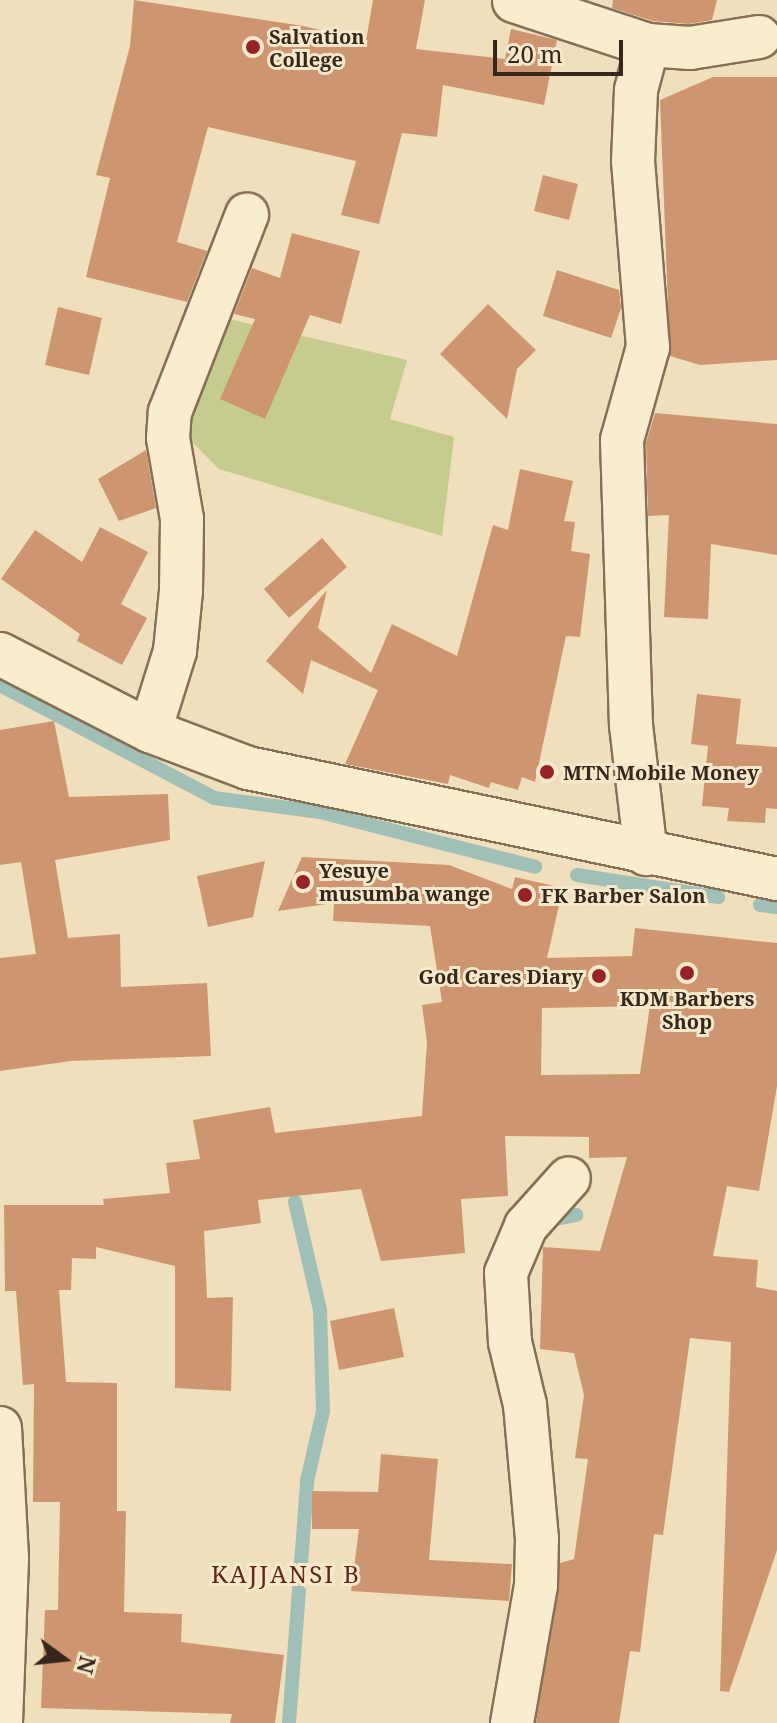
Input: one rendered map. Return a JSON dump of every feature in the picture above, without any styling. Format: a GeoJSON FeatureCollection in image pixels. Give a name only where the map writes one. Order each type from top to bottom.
{"type":"FeatureCollection","features":[{"type":"Feature","properties":{"kind":"street"},"geometry":{"type":"LineString","coordinates":[[514,1],[648,45],[690,48],[759,37]]}},
{"type":"Feature","properties":{"kind":"street"},"geometry":{"type":"LineString","coordinates":[[646,854],[631,725],[622,440],[648,347],[633,146],[636,90],[648,45]]}},
{"type":"Feature","properties":{"kind":"street"},"geometry":{"type":"LineString","coordinates":[[150,731],[175,651],[181,591],[182,519],[168,438],[170,412],[247,215]]}},
{"type":"Feature","properties":{"kind":"street"},"geometry":{"type":"LineString","coordinates":[[0,654],[150,731],[248,768],[646,854],[777,879]]}},
{"type":"Feature","properties":{"kind":"street"},"geometry":{"type":"LineString","coordinates":[[512,1723],[536,1585],[537,1539],[525,1405],[510,1342],[506,1273],[526,1226],[569,1178]]}},
{"type":"Feature","properties":{"kind":"street"},"geometry":{"type":"LineString","coordinates":[[0,1428],[7,1559],[1,1723]]}},
{"type":"Feature","properties":{"kind":"green space"},"geometry":{"type":"Polygon","coordinates":[[[212,315],[407,360],[390,419],[454,437],[442,536],[219,469],[183,433],[212,315]]]}},
{"type":"Feature","properties":{"kind":"building"},"geometry":{"type":"Polygon","coordinates":[[[134,0],[303,26],[366,41],[373,0],[425,0],[416,49],[505,59],[511,29],[557,40],[544,105],[443,85],[437,137],[402,133],[379,224],[341,215],[356,161],[208,127],[177,242],[207,251],[187,302],[86,277],[110,178],[96,175],[130,46],[134,0]]]}},
{"type":"Feature","properties":{"kind":"building"},"geometry":{"type":"Polygon","coordinates":[[[613,0],[717,0],[712,20],[689,24],[653,21],[612,8],[613,0]]]}},
{"type":"Feature","properties":{"kind":"building"},"geometry":{"type":"Polygon","coordinates":[[[713,77],[777,77],[777,360],[700,365],[670,356],[660,100],[713,77]]]}},
{"type":"Feature","properties":{"kind":"building"},"geometry":{"type":"Polygon","coordinates":[[[543,175],[578,184],[569,220],[534,211],[543,175]]]}},
{"type":"Feature","properties":{"kind":"building"},"geometry":{"type":"Polygon","coordinates":[[[292,233],[360,251],[341,324],[310,315],[265,419],[220,399],[255,319],[234,314],[252,268],[280,278],[292,233]]]}},
{"type":"Feature","properties":{"kind":"building"},"geometry":{"type":"Polygon","coordinates":[[[557,270],[619,290],[621,308],[611,338],[543,316],[557,270]]]}},
{"type":"Feature","properties":{"kind":"building"},"geometry":{"type":"Polygon","coordinates":[[[488,304],[536,350],[517,369],[507,419],[440,354],[488,304]]]}},
{"type":"Feature","properties":{"kind":"building"},"geometry":{"type":"Polygon","coordinates":[[[58,307],[102,318],[89,375],[45,365],[58,307]]]}},
{"type":"Feature","properties":{"kind":"building"},"geometry":{"type":"Polygon","coordinates":[[[655,413],[777,424],[777,555],[711,544],[708,619],[664,617],[669,515],[648,516],[646,443],[655,413]]]}},
{"type":"Feature","properties":{"kind":"building"},"geometry":{"type":"Polygon","coordinates":[[[146,450],[156,508],[119,521],[98,479],[146,450]]]}},
{"type":"Feature","properties":{"kind":"building"},"geometry":{"type":"Polygon","coordinates":[[[520,469],[573,481],[564,521],[575,522],[571,551],[590,554],[580,637],[566,636],[535,782],[522,777],[518,790],[491,782],[489,788],[450,775],[448,784],[345,764],[378,690],[311,660],[303,694],[266,661],[327,590],[318,628],[371,673],[392,624],[457,656],[493,525],[508,530],[520,469]]]}},
{"type":"Feature","properties":{"kind":"building"},"geometry":{"type":"Polygon","coordinates":[[[100,527],[148,552],[121,604],[147,618],[122,665],[77,641],[80,634],[1,579],[35,530],[82,562],[100,527]]]}},
{"type":"Feature","properties":{"kind":"building"},"geometry":{"type":"Polygon","coordinates":[[[322,538],[347,567],[289,618],[264,589],[322,538]]]}},
{"type":"Feature","properties":{"kind":"building"},"geometry":{"type":"Polygon","coordinates":[[[697,694],[741,699],[736,744],[777,747],[777,809],[766,808],[765,823],[727,821],[729,808],[702,806],[708,746],[691,744],[697,694]]]}},
{"type":"Feature","properties":{"kind":"building"},"geometry":{"type":"Polygon","coordinates":[[[54,721],[69,797],[168,794],[170,840],[55,860],[68,938],[120,934],[121,987],[207,983],[211,1056],[71,1061],[0,1071],[0,958],[36,954],[21,862],[0,865],[0,730],[54,721]]]}},
{"type":"Feature","properties":{"kind":"building"},"geometry":{"type":"Polygon","coordinates":[[[302,857],[449,865],[512,889],[515,877],[563,888],[547,958],[632,956],[635,928],[777,943],[777,1086],[759,1191],[727,1186],[713,1256],[758,1260],[756,1287],[777,1291],[777,1550],[729,1692],[720,1691],[731,1342],[690,1338],[663,1535],[654,1534],[640,1652],[630,1651],[619,1723],[536,1723],[560,1563],[574,1559],[588,1459],[575,1458],[584,1395],[574,1353],[540,1349],[543,1247],[600,1251],[627,1157],[589,1158],[589,1137],[505,1136],[508,1196],[461,1199],[465,1253],[381,1261],[361,1189],[258,1200],[261,1223],[204,1231],[207,1298],[233,1297],[231,1391],[175,1388],[175,1266],[96,1247],[96,1259],[72,1258],[71,1290],[59,1290],[66,1382],[117,1383],[117,1511],[126,1511],[124,1612],[182,1614],[181,1642],[284,1655],[275,1723],[230,1723],[232,1714],[41,1708],[45,1610],[58,1610],[60,1502],[33,1502],[34,1384],[23,1385],[16,1291],[5,1291],[4,1205],[104,1205],[103,1199],[170,1193],[166,1163],[200,1159],[193,1120],[270,1107],[275,1133],[422,1116],[427,1042],[422,1005],[442,1002],[430,926],[333,921],[334,903],[278,911],[302,857]],[[650,1006],[542,1008],[541,1075],[640,1074],[650,1006]]]}},
{"type":"Feature","properties":{"kind":"building"},"geometry":{"type":"Polygon","coordinates":[[[265,861],[253,917],[208,927],[197,876],[265,861]]]}},
{"type":"Feature","properties":{"kind":"building"},"geometry":{"type":"Polygon","coordinates":[[[394,1308],[404,1357],[339,1370],[330,1321],[394,1308]]]}},
{"type":"Feature","properties":{"kind":"building"},"geometry":{"type":"Polygon","coordinates":[[[381,1454],[438,1459],[429,1560],[512,1564],[509,1601],[351,1591],[359,1529],[312,1529],[312,1491],[378,1492],[381,1454]]]}},
{"type":"Feature","properties":{"kind":"waterway"},"geometry":{"type":"LineString","coordinates":[[0,685],[214,798],[320,812],[535,867]]}},
{"type":"Feature","properties":{"kind":"waterway"},"geometry":{"type":"LineString","coordinates":[[577,875],[718,897]]}},
{"type":"Feature","properties":{"kind":"waterway"},"geometry":{"type":"LineString","coordinates":[[760,905],[777,907]]}},
{"type":"Feature","properties":{"kind":"waterway"},"geometry":{"type":"LineString","coordinates":[[289,1723],[307,1481],[323,1411],[320,1310],[295,1202]]}},
{"type":"Feature","properties":{"kind":"waterway"},"geometry":{"type":"LineString","coordinates":[[545,1221],[576,1215]]}},
{"type":"Feature","properties":{"kind":"place","name":"Salvation College"},"geometry":{"type":"Point","coordinates":[253,47]}},
{"type":"Feature","properties":{"kind":"place","name":"MTN Mobile Money"},"geometry":{"type":"Point","coordinates":[547,772]}},
{"type":"Feature","properties":{"kind":"place","name":"Yesuye musumba wange"},"geometry":{"type":"Point","coordinates":[303,882]}},
{"type":"Feature","properties":{"kind":"place","name":"FK Barber Salon"},"geometry":{"type":"Point","coordinates":[525,895]}},
{"type":"Feature","properties":{"kind":"place","name":"KDM Barbers Shop"},"geometry":{"type":"Point","coordinates":[687,973]}},
{"type":"Feature","properties":{"kind":"place","name":"God Cares Diary"},"geometry":{"type":"Point","coordinates":[599,976]}},
{"type":"Feature","properties":{"kind":"district","name":"KAJJANSI B"},"geometry":{"type":"Point","coordinates":[286,1574]}}]}
